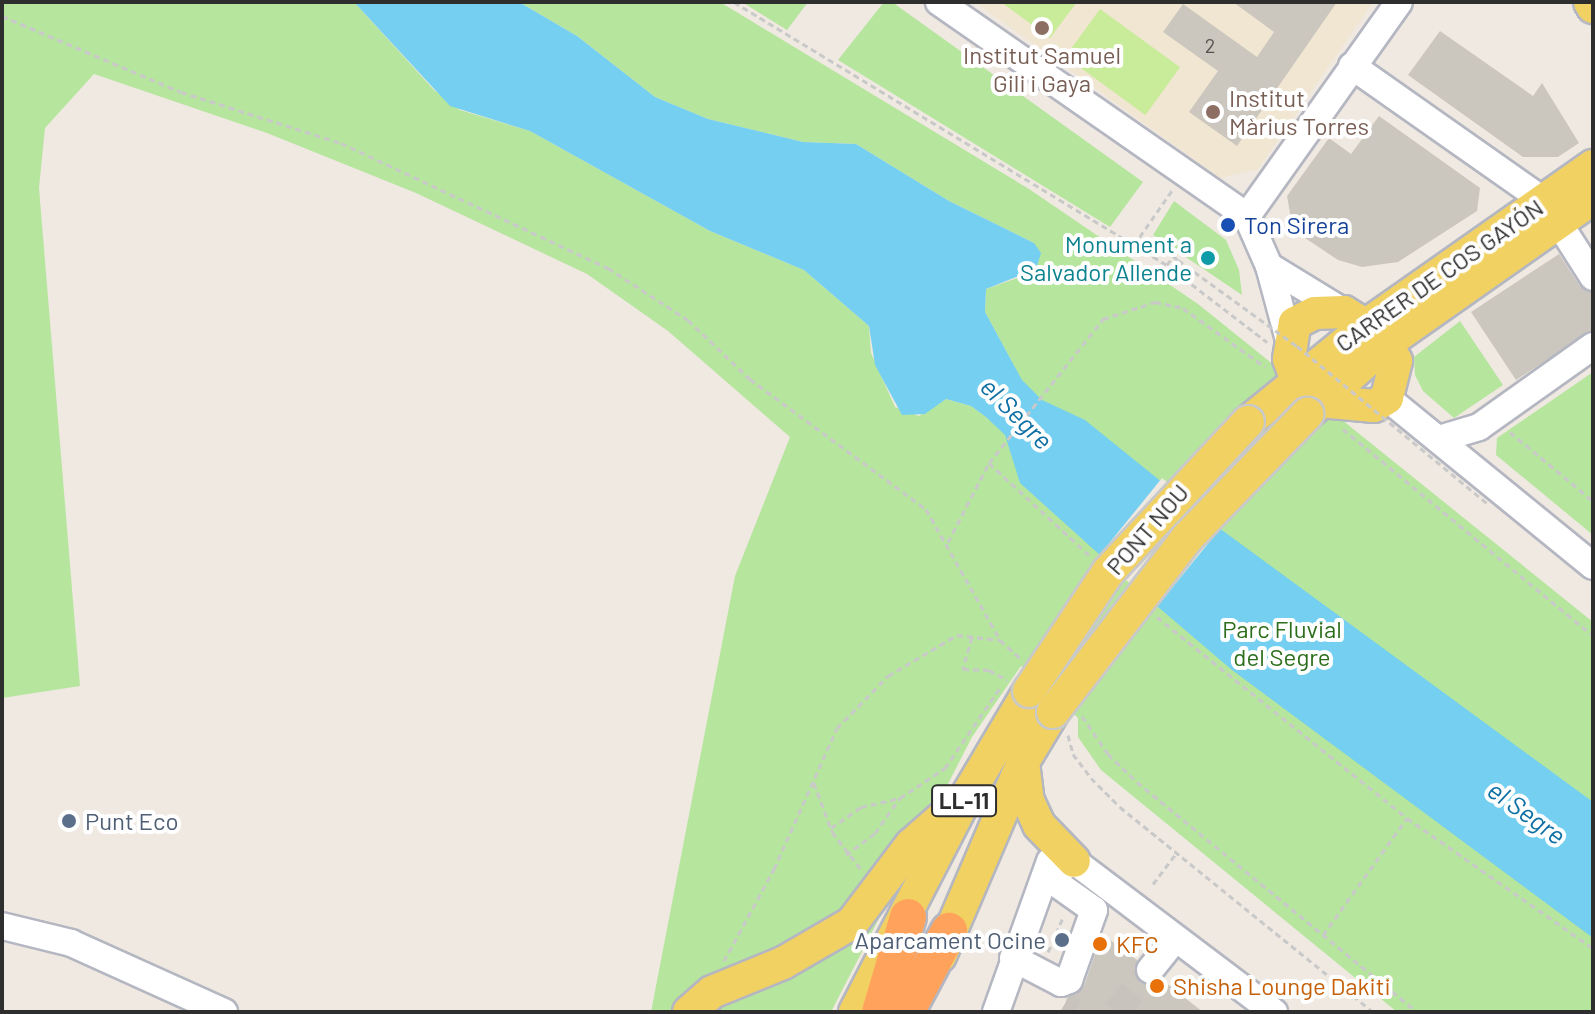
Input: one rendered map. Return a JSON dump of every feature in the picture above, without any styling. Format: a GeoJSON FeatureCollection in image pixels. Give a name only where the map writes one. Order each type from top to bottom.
{"type":"FeatureCollection","features":[{"type":"Feature","properties":{"kind":"highway"},"geometry":{"type":"LineString","coordinates":[[880,1012],[908,917]]}},
{"type":"Feature","properties":{"kind":"highway"},"geometry":{"type":"LineString","coordinates":[[906,1012],[949,931]]}},
{"type":"Feature","properties":{"kind":"main road"},"geometry":{"type":"LineString","coordinates":[[1590,2],[1593,7]]}},
{"type":"Feature","properties":{"kind":"main road","name":"CARRER DE COS GAYÓN"},"geometry":{"type":"LineString","coordinates":[[1291,383],[1367,326],[1551,212],[1592,174]]}},
{"type":"Feature","properties":{"kind":"main road"},"geometry":{"type":"LineString","coordinates":[[1315,313],[1367,326],[1396,361],[1395,381],[1387,398],[1357,408],[1314,407],[1291,383],[1282,344],[1295,323],[1315,313]]}},
{"type":"Feature","properties":{"kind":"main road","name":"CARRER DE COS GAYÓN"},"geometry":{"type":"LineString","coordinates":[[1314,407],[1367,326]]}},
{"type":"Feature","properties":{"kind":"main road","name":"PONT NOU"},"geometry":{"type":"LineString","coordinates":[[1019,677],[1217,451],[1291,383]]}},
{"type":"Feature","properties":{"kind":"main road","name":"PONT NOU"},"geometry":{"type":"LineString","coordinates":[[1067,715],[1187,538],[1314,407]]}},
{"type":"Feature","properties":{"kind":"main road","name":"LL-11"},"geometry":{"type":"LineString","coordinates":[[855,1012],[908,917],[1019,677]]}},
{"type":"Feature","properties":{"kind":"main road","name":"LL-11"},"geometry":{"type":"LineString","coordinates":[[922,1012],[949,931],[1023,762],[1067,715]]}},
{"type":"Feature","properties":{"kind":"main road"},"geometry":{"type":"LineString","coordinates":[[1023,762],[1028,801],[1059,860]]}},
{"type":"Feature","properties":{"kind":"main road"},"geometry":{"type":"LineString","coordinates":[[700,1002],[834,936],[883,884],[931,825],[965,799]]}},
{"type":"Feature","properties":{"kind":"street"},"geometry":{"type":"LineString","coordinates":[[939,2],[1247,216],[1269,266],[1282,344]]}},
{"type":"Feature","properties":{"kind":"street"},"geometry":{"type":"LineString","coordinates":[[1247,216],[1399,2]]}},
{"type":"Feature","properties":{"kind":"street"},"geometry":{"type":"LineString","coordinates":[[1352,66],[1551,212],[1593,277]]}},
{"type":"Feature","properties":{"kind":"street"},"geometry":{"type":"LineString","coordinates":[[1269,266],[1367,326]]}},
{"type":"Feature","properties":{"kind":"street"},"geometry":{"type":"LineString","coordinates":[[1439,439],[1491,427],[1593,346]]}},
{"type":"Feature","properties":{"kind":"street"},"geometry":{"type":"LineString","coordinates":[[1387,398],[1593,566]]}},
{"type":"Feature","properties":{"kind":"street"},"geometry":{"type":"LineString","coordinates":[[1473,467],[1491,427]]}},
{"type":"Feature","properties":{"kind":"street"},"geometry":{"type":"LineString","coordinates":[[1013,958],[1061,983],[1069,980],[1095,913],[1082,899],[1059,860]]}},
{"type":"Feature","properties":{"kind":"street"},"geometry":{"type":"LineString","coordinates":[[996,1012],[1013,958],[1059,860]]}},
{"type":"Feature","properties":{"kind":"street"},"geometry":{"type":"LineString","coordinates":[[1059,860],[1274,1012]]}},
{"type":"Feature","properties":{"kind":"street"},"geometry":{"type":"LineString","coordinates":[[2,926],[71,943],[224,1012]]}},
{"type":"Feature","properties":{"kind":"path"},"geometry":{"type":"LineString","coordinates":[[734,2],[1167,265],[1282,344]]}},
{"type":"Feature","properties":{"kind":"path"},"geometry":{"type":"LineString","coordinates":[[2,16],[181,92],[341,143],[608,268],[688,320],[787,408],[926,509],[948,542],[1019,677]]}},
{"type":"Feature","properties":{"kind":"path"},"geometry":{"type":"LineString","coordinates":[[1134,245],[1176,185]]}},
{"type":"Feature","properties":{"kind":"path"},"geometry":{"type":"LineString","coordinates":[[1167,265],[1173,256],[1297,346],[1487,503]]}},
{"type":"Feature","properties":{"kind":"path"},"geometry":{"type":"LineString","coordinates":[[948,542],[989,463],[1103,319],[1155,302],[1183,308],[1291,383]]}},
{"type":"Feature","properties":{"kind":"path"},"geometry":{"type":"LineString","coordinates":[[1314,407],[1593,636]]}},
{"type":"Feature","properties":{"kind":"path"},"geometry":{"type":"LineString","coordinates":[[1491,427],[1593,501]]}},
{"type":"Feature","properties":{"kind":"path"},"geometry":{"type":"LineString","coordinates":[[989,463],[1093,558]]}},
{"type":"Feature","properties":{"kind":"path"},"geometry":{"type":"LineString","coordinates":[[1151,611],[1407,818],[1593,948]]}},
{"type":"Feature","properties":{"kind":"path"},"geometry":{"type":"LineString","coordinates":[[700,1002],[814,783],[822,753],[837,728],[888,676],[957,635],[1000,640]]}},
{"type":"Feature","properties":{"kind":"path"},"geometry":{"type":"LineString","coordinates":[[972,637],[963,669],[989,670],[1019,677]]}},
{"type":"Feature","properties":{"kind":"path"},"geometry":{"type":"LineString","coordinates":[[831,828],[861,807],[900,798],[945,768],[1019,677]]}},
{"type":"Feature","properties":{"kind":"path"},"geometry":{"type":"LineString","coordinates":[[1067,715],[1073,754],[1091,778],[1176,853],[1373,1012]]}},
{"type":"Feature","properties":{"kind":"path"},"geometry":{"type":"LineString","coordinates":[[1067,715],[1137,782],[1417,1012]]}},
{"type":"Feature","properties":{"kind":"path"},"geometry":{"type":"LineString","coordinates":[[814,783],[831,828],[846,855],[883,884]]}},
{"type":"Feature","properties":{"kind":"path"},"geometry":{"type":"LineString","coordinates":[[846,855],[875,833],[900,798]]}},
{"type":"Feature","properties":{"kind":"path"},"geometry":{"type":"LineString","coordinates":[[1323,936],[1407,818]]}},
{"type":"Feature","properties":{"kind":"path"},"geometry":{"type":"LineString","coordinates":[[1153,884],[1176,853]]}},
{"type":"Feature","properties":{"kind":"path"},"geometry":{"type":"LineString","coordinates":[[1040,973],[1065,913],[1082,899]]}},
{"type":"Feature","properties":{"kind":"shaded area","name":"Institut Màrius Torres"},"geometry":{"type":"Polygon","coordinates":[[[975,2],[1373,2],[1258,169],[1220,178],[975,2]]]}},
{"type":"Feature","properties":{"kind":"green space","name":"Parc Fluvial del Segre"},"geometry":{"type":"Polygon","coordinates":[[[2,2],[354,2],[434,90],[460,110],[530,131],[710,231],[804,270],[869,326],[871,353],[895,407],[919,416],[946,399],[971,406],[992,421],[1020,377],[985,312],[986,289],[1020,277],[1034,243],[949,201],[856,144],[803,142],[708,119],[655,97],[577,36],[519,2],[720,2],[1029,189],[1198,304],[1593,622],[1593,1012],[1397,1012],[1101,770],[1078,737],[1078,718],[1021,666],[972,737],[831,1012],[651,1012],[735,576],[790,437],[668,331],[587,274],[416,193],[267,133],[94,74],[45,128],[39,188],[80,686],[2,698],[2,2]]]}},
{"type":"Feature","properties":{"kind":"green space"},"geometry":{"type":"Polygon","coordinates":[[[742,2],[808,2],[787,30],[742,2]]]}},
{"type":"Feature","properties":{"kind":"green space"},"geometry":{"type":"Polygon","coordinates":[[[884,2],[892,2],[1143,182],[1110,227],[838,60],[884,2]]]}},
{"type":"Feature","properties":{"kind":"green space"},"geometry":{"type":"Polygon","coordinates":[[[1001,2],[1077,2],[1050,38],[1001,2]]]}},
{"type":"Feature","properties":{"kind":"green space"},"geometry":{"type":"Polygon","coordinates":[[[1100,9],[1180,67],[1145,115],[1065,57],[1100,9]]]}},
{"type":"Feature","properties":{"kind":"green space"},"geometry":{"type":"Polygon","coordinates":[[[1174,201],[1226,240],[1239,270],[1242,295],[1153,235],[1174,201]]]}},
{"type":"Feature","properties":{"kind":"green space"},"geometry":{"type":"Polygon","coordinates":[[[1460,321],[1503,385],[1454,418],[1423,391],[1415,375],[1414,357],[1460,321]]]}},
{"type":"Feature","properties":{"kind":"green space"},"geometry":{"type":"Polygon","coordinates":[[[1593,372],[1593,535],[1496,455],[1497,438],[1593,372]]]}},
{"type":"Feature","properties":{"kind":"water","name":"el Segre"},"geometry":{"type":"Polygon","coordinates":[[[354,2],[519,2],[577,36],[655,97],[708,119],[803,142],[856,144],[949,201],[1034,243],[1041,253],[1036,269],[986,289],[985,312],[1022,380],[1042,400],[1085,420],[1215,525],[1593,802],[1593,938],[1232,670],[1151,601],[1020,483],[1005,435],[986,417],[971,406],[946,399],[925,414],[902,415],[875,365],[869,326],[804,270],[710,231],[530,131],[450,106],[354,2]]]}},
{"type":"Feature","properties":{"kind":"pier"},"geometry":{"type":"Polygon","coordinates":[[[1162,478],[1222,526],[1158,606],[1098,557],[1162,478]]]}},
{"type":"Feature","properties":{"kind":"building"},"geometry":{"type":"Polygon","coordinates":[[[1233,2],[1337,2],[1237,146],[1189,112],[1218,71],[1163,32],[1183,4],[1257,57],[1274,32],[1233,2]]]}},
{"type":"Feature","properties":{"kind":"building"},"geometry":{"type":"Polygon","coordinates":[[[1440,31],[1533,96],[1542,83],[1579,143],[1558,157],[1523,157],[1408,75],[1440,31]]]}},
{"type":"Feature","properties":{"kind":"building"},"geometry":{"type":"Polygon","coordinates":[[[1379,116],[1480,188],[1477,211],[1398,262],[1362,267],[1338,260],[1293,230],[1287,196],[1329,138],[1351,154],[1379,116]]]}},
{"type":"Feature","properties":{"kind":"building"},"geometry":{"type":"Polygon","coordinates":[[[1559,254],[1580,286],[1593,293],[1593,330],[1516,380],[1471,312],[1559,254]]]}},
{"type":"Feature","properties":{"kind":"building"},"geometry":{"type":"Polygon","coordinates":[[[1102,934],[1137,960],[1135,975],[1141,983],[1155,985],[1162,980],[1203,1012],[1062,1012],[1067,998],[1084,986],[1102,934]]]}},
{"type":"Feature","properties":{"kind":"tunnel"},"geometry":{"type":"LineString","coordinates":[[1116,1012],[1150,970]]}},
{"type":"Feature","properties":{"kind":"tunnel"},"geometry":{"type":"LineString","coordinates":[[1064,1005],[1075,1012]]}},
{"type":"Feature","properties":{"kind":"place","name":"Institut Samuel Gili i Gaya"},"geometry":{"type":"Point","coordinates":[1042,28]}},
{"type":"Feature","properties":{"kind":"place","name":"Institut Màrius Torres"},"geometry":{"type":"Point","coordinates":[1213,112]}},
{"type":"Feature","properties":{"kind":"place","name":"Ton Sirera"},"geometry":{"type":"Point","coordinates":[1228,225]}},
{"type":"Feature","properties":{"kind":"place","name":"Monument a Salvador Allende"},"geometry":{"type":"Point","coordinates":[1208,258]}},
{"type":"Feature","properties":{"kind":"place","name":"Punt Eco"},"geometry":{"type":"Point","coordinates":[69,821]}},
{"type":"Feature","properties":{"kind":"place","name":"Aparcament Ocine"},"geometry":{"type":"Point","coordinates":[1062,940]}},
{"type":"Feature","properties":{"kind":"place","name":"KFC"},"geometry":{"type":"Point","coordinates":[1100,944]}},
{"type":"Feature","properties":{"kind":"place","name":"Shisha Lounge Dakiti"},"geometry":{"type":"Point","coordinates":[1157,986]}}]}
